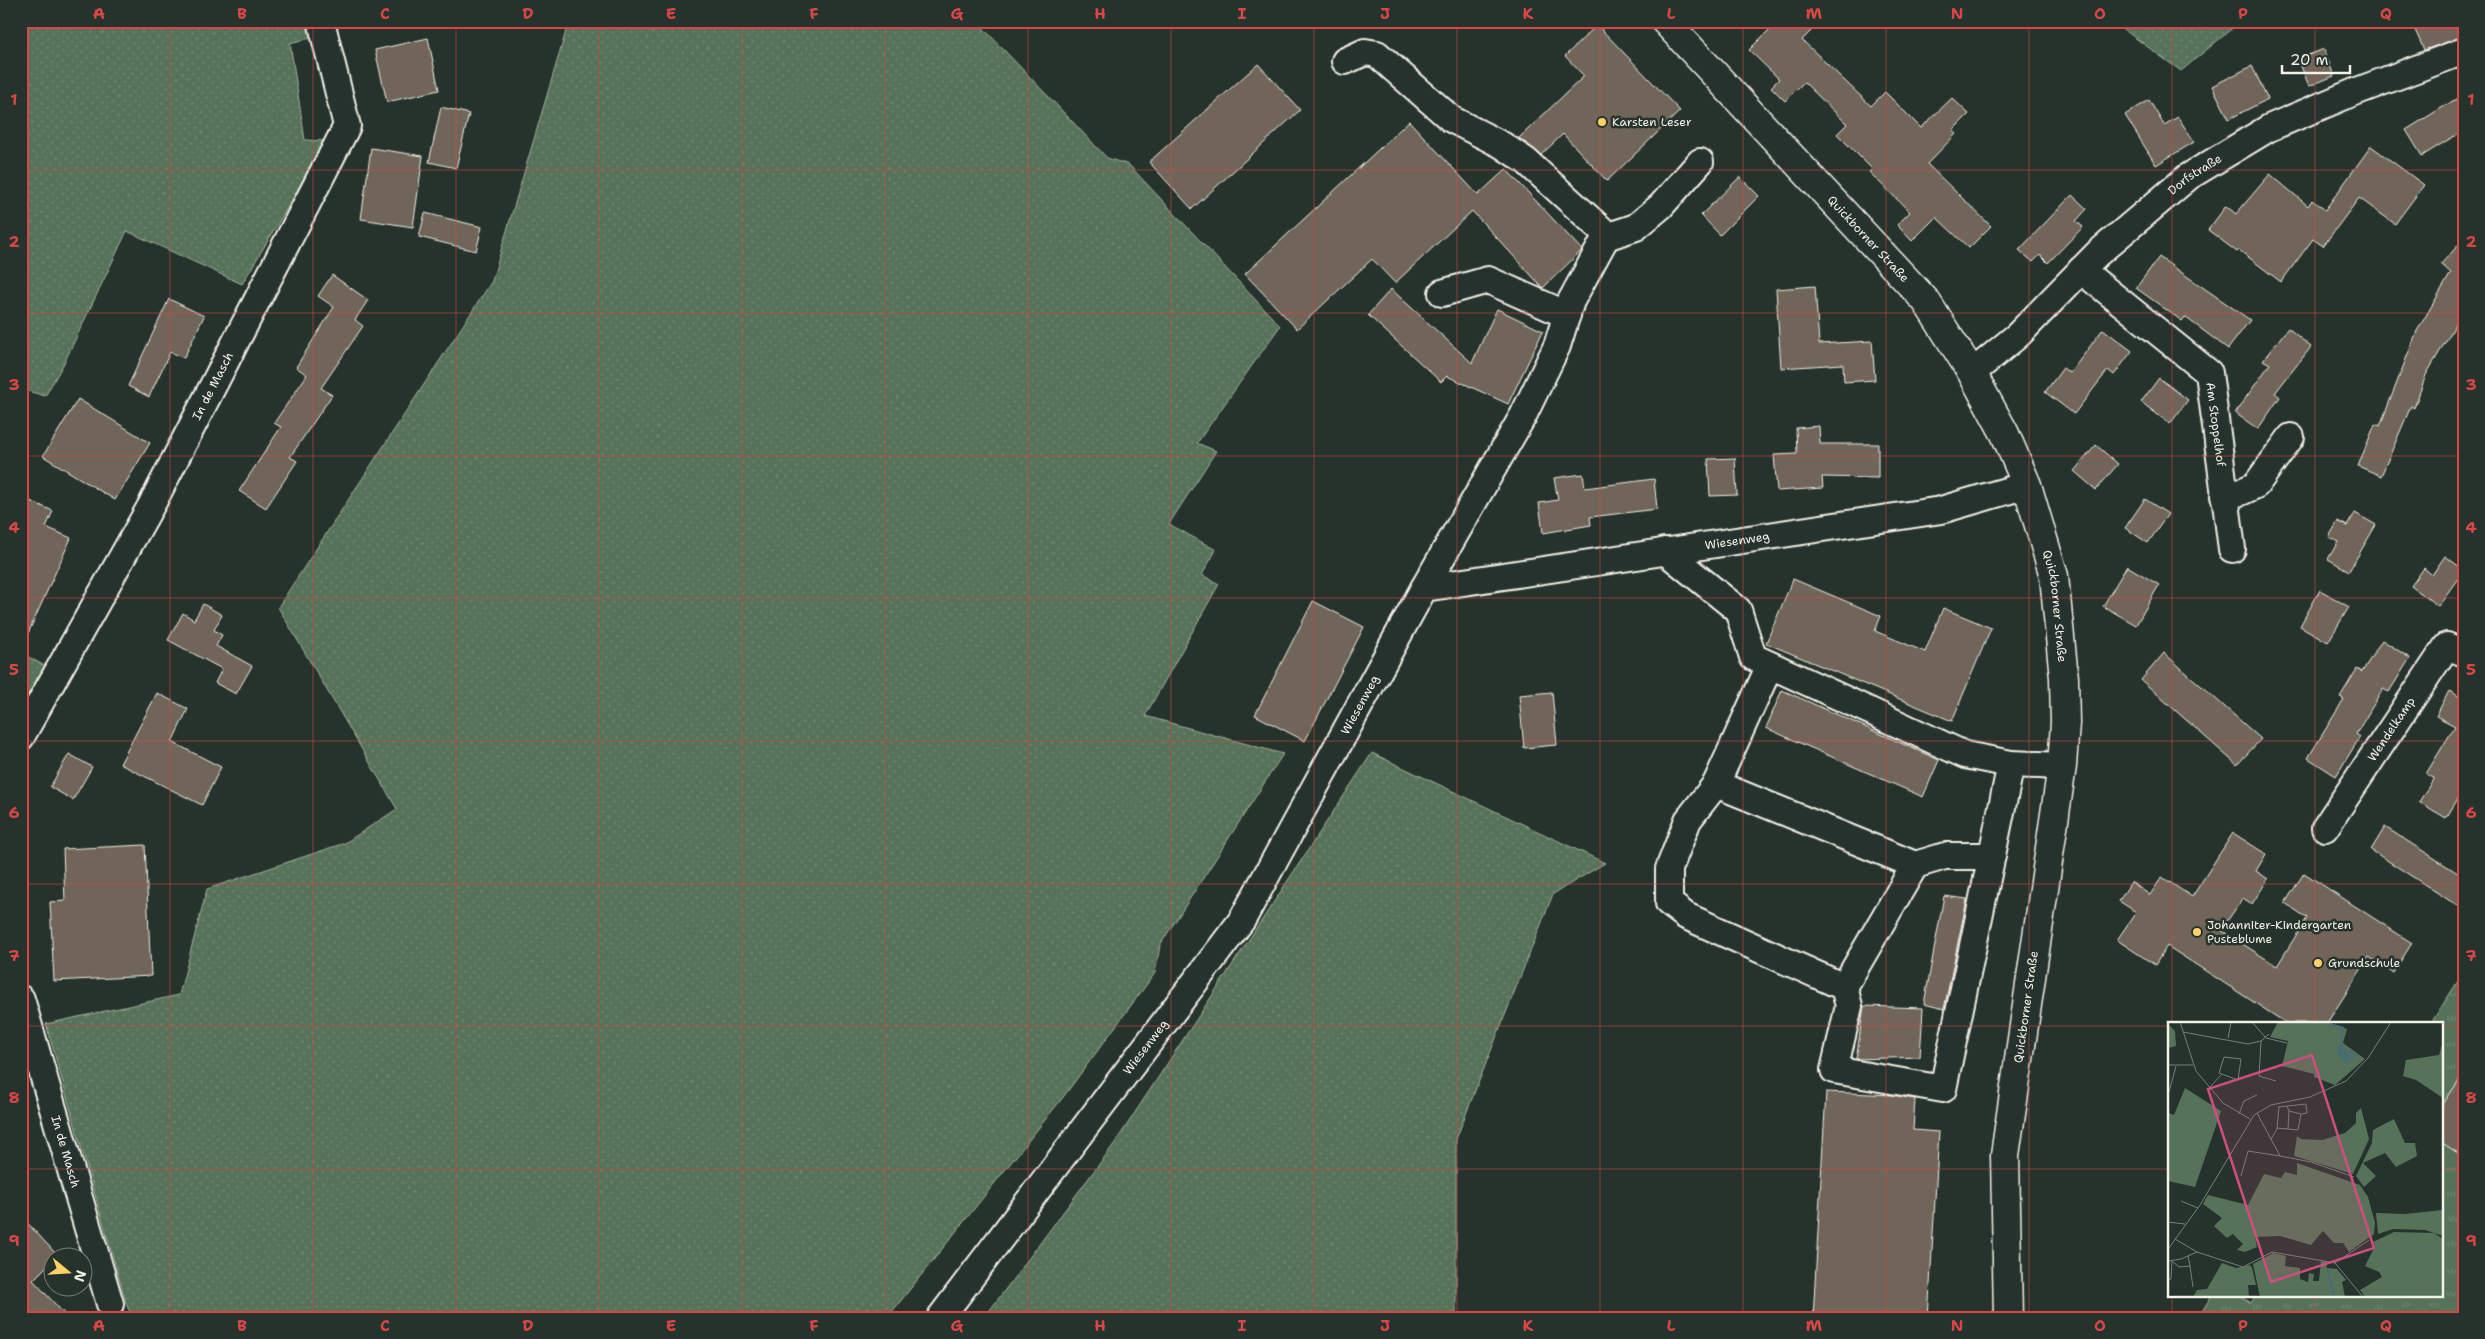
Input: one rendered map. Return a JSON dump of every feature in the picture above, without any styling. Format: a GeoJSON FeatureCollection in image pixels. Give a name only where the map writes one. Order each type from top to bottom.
{"type":"FeatureCollection","features":[{"type":"Feature","properties":{"kind":"main road","name":"Quickborner Straße"},"geometry":{"type":"LineString","coordinates":[[1665,21],[1926,302],[1972,373],[2005,434],[2026,485],[2054,576],[2064,678],[2065,722],[2062,766],[2005,1155],[2008,1318]]}},
{"type":"Feature","properties":{"kind":"street","name":"In de Masch"},"geometry":{"type":"LineString","coordinates":[[21,737],[152,504],[347,126],[321,21]]}},
{"type":"Feature","properties":{"kind":"street","name":"Dorfstraße"},"geometry":{"type":"LineString","coordinates":[[1972,373],[2018,335],[2081,270],[2188,177],[2269,128],[2352,93],[2464,51]]}},
{"type":"Feature","properties":{"kind":"street"},"geometry":{"type":"LineString","coordinates":[[1345,61],[1365,52],[1377,54],[1451,119],[1502,144],[1526,161],[1602,230],[1606,237]]}},
{"type":"Feature","properties":{"kind":"street"},"geometry":{"type":"LineString","coordinates":[[1424,588],[1523,416],[1557,346],[1571,301],[1606,237],[1636,227],[1661,206],[1700,162]]}},
{"type":"Feature","properties":{"kind":"street","name":"Am Stoppelhof"},"geometry":{"type":"LineString","coordinates":[[2081,270],[2210,373],[2232,549]]}},
{"type":"Feature","properties":{"kind":"street"},"geometry":{"type":"LineString","coordinates":[[1442,293],[1488,280],[1567,315]]}},
{"type":"Feature","properties":{"kind":"street"},"geometry":{"type":"LineString","coordinates":[[2224,496],[2256,485],[2291,437]]}},
{"type":"Feature","properties":{"kind":"street","name":"Wiesenweg"},"geometry":{"type":"LineString","coordinates":[[940,1318],[1242,920],[1424,588],[1942,510],[2026,485]]}},
{"type":"Feature","properties":{"kind":"street"},"geometry":{"type":"LineString","coordinates":[[1665,551],[1738,610],[1753,656],[1965,755],[2012,764],[2062,766]]}},
{"type":"Feature","properties":{"kind":"street","name":"Wendelkamp"},"geometry":{"type":"LineString","coordinates":[[2325,828],[2447,646],[2464,653]]}},
{"type":"Feature","properties":{"kind":"street"},"geometry":{"type":"LineString","coordinates":[[1770,665],[1716,784],[1688,820],[1669,869],[1670,903],[1686,916],[1844,987]]}},
{"type":"Feature","properties":{"kind":"street"},"geometry":{"type":"LineString","coordinates":[[1915,865],[1844,987],[1849,1006],[1834,1070],[1943,1089],[2012,764]]}},
{"type":"Feature","properties":{"kind":"street"},"geometry":{"type":"LineString","coordinates":[[1716,784],[1915,865],[1945,856],[1992,856]]}},
{"type":"Feature","properties":{"kind":"street","name":"In de Masch"},"geometry":{"type":"LineString","coordinates":[[21,999],[110,1304]]}},
{"type":"Feature","properties":{"kind":"green space"},"geometry":{"type":"Polygon","coordinates":[[[21,21],[307,21],[311,38],[290,43],[305,140],[327,141],[242,284],[127,231],[64,363],[45,396],[21,389],[21,21]]]}},
{"type":"Feature","properties":{"kind":"green space"},"geometry":{"type":"Polygon","coordinates":[[[569,21],[989,21],[983,28],[1107,158],[1129,165],[1280,326],[1197,443],[1216,451],[1169,524],[1216,550],[1202,575],[1219,584],[1145,716],[1283,754],[1160,945],[1155,973],[1064,1096],[887,1318],[133,1318],[127,1306],[46,1024],[179,995],[207,889],[345,843],[397,809],[278,607],[492,281],[569,21]]]}},
{"type":"Feature","properties":{"kind":"green space"},"geometry":{"type":"Polygon","coordinates":[[[2112,21],[2241,21],[2181,71],[2112,21]]]}},
{"type":"Feature","properties":{"kind":"green space"},"geometry":{"type":"Polygon","coordinates":[[[21,653],[52,670],[21,722],[21,653]]]}},
{"type":"Feature","properties":{"kind":"green space"},"geometry":{"type":"Polygon","coordinates":[[[1372,753],[1605,863],[1553,894],[1456,1139],[1456,1318],[984,1318],[1115,1143],[1372,753]]]}},
{"type":"Feature","properties":{"kind":"green space"},"geometry":{"type":"Polygon","coordinates":[[[2464,972],[2464,1318],[2198,1318],[2211,1296],[2240,1296],[2251,1303],[2255,1296],[2442,1296],[2442,1022],[2432,1022],[2464,972]]]}},
{"type":"Feature","properties":{"kind":"building"},"geometry":{"type":"Polygon","coordinates":[[[1778,21],[1821,21],[1802,40],[1871,106],[1885,92],[1921,128],[1952,98],[1969,114],[1953,130],[1956,134],[1927,164],[1991,226],[1969,248],[1936,217],[1912,241],[1897,225],[1910,212],[1869,172],[1872,169],[1837,134],[1847,124],[1804,82],[1785,101],[1771,87],[1779,79],[1749,50],[1778,21]]]}},
{"type":"Feature","properties":{"kind":"building"},"geometry":{"type":"Polygon","coordinates":[[[2411,21],[2464,21],[2464,36],[2424,50],[2411,21]]]}},
{"type":"Feature","properties":{"kind":"building","name":"Karsten Leser"},"geometry":{"type":"Polygon","coordinates":[[[1597,25],[1680,111],[1607,181],[1563,134],[1541,155],[1519,138],[1584,76],[1565,56],[1597,25]]]}},
{"type":"Feature","properties":{"kind":"building"},"geometry":{"type":"Polygon","coordinates":[[[428,38],[439,90],[387,102],[375,50],[428,38]]]}},
{"type":"Feature","properties":{"kind":"building"},"geometry":{"type":"Polygon","coordinates":[[[2324,49],[2334,76],[2309,86],[2298,59],[2324,49]]]}},
{"type":"Feature","properties":{"kind":"building"},"geometry":{"type":"Polygon","coordinates":[[[1258,64],[1300,110],[1192,209],[1149,162],[1258,64]]]}},
{"type":"Feature","properties":{"kind":"building"},"geometry":{"type":"Polygon","coordinates":[[[2252,66],[2268,99],[2229,119],[2212,86],[2252,66]]]}},
{"type":"Feature","properties":{"kind":"building"},"geometry":{"type":"Polygon","coordinates":[[[2464,94],[2464,130],[2422,156],[2406,130],[2464,94]]]}},
{"type":"Feature","properties":{"kind":"building"},"geometry":{"type":"Polygon","coordinates":[[[2149,100],[2164,125],[2178,117],[2194,142],[2156,165],[2125,115],[2149,100]]]}},
{"type":"Feature","properties":{"kind":"building"},"geometry":{"type":"Polygon","coordinates":[[[441,107],[469,114],[456,168],[429,162],[441,107]]]}},
{"type":"Feature","properties":{"kind":"building"},"geometry":{"type":"Polygon","coordinates":[[[1409,121],[1478,195],[1506,169],[1582,250],[1543,288],[1472,211],[1395,283],[1372,259],[1297,329],[1245,274],[1409,121]]]}},
{"type":"Feature","properties":{"kind":"building"},"geometry":{"type":"Polygon","coordinates":[[[2371,146],[2424,185],[2395,224],[2359,198],[2323,246],[2313,239],[2281,282],[2239,250],[2237,252],[2208,230],[2226,206],[2236,214],[2270,174],[2308,206],[2312,200],[2325,210],[2371,146]]]}},
{"type":"Feature","properties":{"kind":"building"},"geometry":{"type":"Polygon","coordinates":[[[371,148],[423,156],[413,227],[361,219],[371,148]]]}},
{"type":"Feature","properties":{"kind":"building"},"geometry":{"type":"Polygon","coordinates":[[[1740,177],[1759,196],[1720,235],[1701,215],[1740,177]]]}},
{"type":"Feature","properties":{"kind":"building"},"geometry":{"type":"Polygon","coordinates":[[[2072,195],[2087,209],[2076,221],[2083,227],[2048,263],[2040,255],[2033,262],[2019,250],[2072,195]]]}},
{"type":"Feature","properties":{"kind":"building"},"geometry":{"type":"Polygon","coordinates":[[[425,213],[482,227],[476,251],[419,237],[425,213]]]}},
{"type":"Feature","properties":{"kind":"building"},"geometry":{"type":"Polygon","coordinates":[[[2464,239],[2464,310],[2426,375],[2414,408],[2411,406],[2381,476],[2358,466],[2375,424],[2380,426],[2417,331],[2451,273],[2441,264],[2464,239]]]}},
{"type":"Feature","properties":{"kind":"building"},"geometry":{"type":"Polygon","coordinates":[[[2159,257],[2250,320],[2228,349],[2185,317],[2182,321],[2136,288],[2159,257]]]}},
{"type":"Feature","properties":{"kind":"building"},"geometry":{"type":"Polygon","coordinates":[[[332,275],[368,300],[355,320],[363,326],[321,388],[332,395],[290,457],[297,461],[266,508],[239,491],[281,427],[274,423],[307,375],[296,367],[334,307],[318,296],[332,275]]]}},
{"type":"Feature","properties":{"kind":"building"},"geometry":{"type":"Polygon","coordinates":[[[1815,286],[1819,344],[1872,341],[1875,380],[1844,382],[1843,364],[1781,368],[1776,289],[1815,286]]]}},
{"type":"Feature","properties":{"kind":"building"},"geometry":{"type":"Polygon","coordinates":[[[1391,289],[1472,363],[1497,309],[1543,331],[1508,404],[1447,376],[1441,382],[1368,315],[1391,289]]]}},
{"type":"Feature","properties":{"kind":"building"},"geometry":{"type":"Polygon","coordinates":[[[169,299],[204,316],[184,358],[170,352],[149,397],[128,386],[169,299]]]}},
{"type":"Feature","properties":{"kind":"building"},"geometry":{"type":"Polygon","coordinates":[[[2288,328],[2311,347],[2275,393],[2280,397],[2258,429],[2235,413],[2270,364],[2263,360],[2288,328]]]}},
{"type":"Feature","properties":{"kind":"building"},"geometry":{"type":"Polygon","coordinates":[[[2103,329],[2132,351],[2114,375],[2108,370],[2074,414],[2045,392],[2063,368],[2070,373],[2103,329]]]}},
{"type":"Feature","properties":{"kind":"building"},"geometry":{"type":"Polygon","coordinates":[[[2159,378],[2188,400],[2170,424],[2141,402],[2159,378]]]}},
{"type":"Feature","properties":{"kind":"building"},"geometry":{"type":"Polygon","coordinates":[[[78,399],[150,443],[115,500],[43,456],[78,399]]]}},
{"type":"Feature","properties":{"kind":"building"},"geometry":{"type":"Polygon","coordinates":[[[1819,426],[1820,444],[1878,444],[1878,478],[1822,477],[1823,488],[1777,491],[1774,455],[1797,454],[1796,428],[1819,426]]]}},
{"type":"Feature","properties":{"kind":"building"},"geometry":{"type":"Polygon","coordinates":[[[2096,445],[2118,464],[2096,490],[2074,471],[2096,445]]]}},
{"type":"Feature","properties":{"kind":"building"},"geometry":{"type":"Polygon","coordinates":[[[1735,458],[1737,495],[1710,496],[1708,459],[1735,458]]]}},
{"type":"Feature","properties":{"kind":"building"},"geometry":{"type":"Polygon","coordinates":[[[1583,474],[1585,488],[1654,479],[1657,509],[1590,517],[1591,525],[1543,533],[1539,503],[1558,500],[1554,478],[1583,474]]]}},
{"type":"Feature","properties":{"kind":"building"},"geometry":{"type":"Polygon","coordinates":[[[21,497],[53,511],[46,527],[71,538],[21,649],[21,497]]]}},
{"type":"Feature","properties":{"kind":"building"},"geometry":{"type":"Polygon","coordinates":[[[2145,499],[2168,514],[2148,543],[2125,528],[2145,499]]]}},
{"type":"Feature","properties":{"kind":"building"},"geometry":{"type":"Polygon","coordinates":[[[2355,513],[2376,525],[2349,571],[2328,559],[2338,542],[2329,537],[2338,521],[2347,526],[2355,513]]]}},
{"type":"Feature","properties":{"kind":"building"},"geometry":{"type":"Polygon","coordinates":[[[2445,556],[2464,570],[2438,606],[2411,586],[2424,568],[2432,575],[2445,556]]]}},
{"type":"Feature","properties":{"kind":"building"},"geometry":{"type":"Polygon","coordinates":[[[2127,566],[2159,585],[2136,625],[2103,606],[2127,566]]]}},
{"type":"Feature","properties":{"kind":"building"},"geometry":{"type":"Polygon","coordinates":[[[1793,579],[1881,616],[1875,631],[1925,652],[1943,608],[1991,628],[1952,721],[1766,643],[1793,579]]]}},
{"type":"Feature","properties":{"kind":"building"},"geometry":{"type":"Polygon","coordinates":[[[2320,590],[2349,607],[2328,642],[2300,626],[2320,590]]]}},
{"type":"Feature","properties":{"kind":"building"},"geometry":{"type":"Polygon","coordinates":[[[1313,601],[1364,627],[1305,741],[1255,715],[1313,601]]]}},
{"type":"Feature","properties":{"kind":"building"},"geometry":{"type":"Polygon","coordinates":[[[203,604],[222,615],[214,630],[222,635],[216,646],[252,666],[236,694],[215,683],[222,669],[168,640],[183,613],[194,620],[203,604]]]}},
{"type":"Feature","properties":{"kind":"building"},"geometry":{"type":"Polygon","coordinates":[[[2382,640],[2410,658],[2389,692],[2383,689],[2356,734],[2360,737],[2336,776],[2308,758],[2344,699],[2340,697],[2357,669],[2362,672],[2382,640]]]}},
{"type":"Feature","properties":{"kind":"building"},"geometry":{"type":"Polygon","coordinates":[[[2164,653],[2261,739],[2237,765],[2141,680],[2164,653]]]}},
{"type":"Feature","properties":{"kind":"building"},"geometry":{"type":"Polygon","coordinates":[[[1782,690],[1939,760],[1923,797],[1766,728],[1782,690]]]}},
{"type":"Feature","properties":{"kind":"building"},"geometry":{"type":"Polygon","coordinates":[[[2449,691],[2464,699],[2464,789],[2446,818],[2419,802],[2434,778],[2426,774],[2455,726],[2436,716],[2449,691]]]}},
{"type":"Feature","properties":{"kind":"building"},"geometry":{"type":"Polygon","coordinates":[[[1552,692],[1557,745],[1524,748],[1519,695],[1552,692]]]}},
{"type":"Feature","properties":{"kind":"building"},"geometry":{"type":"Polygon","coordinates":[[[157,693],[188,709],[172,742],[221,767],[202,805],[120,764],[157,693]]]}},
{"type":"Feature","properties":{"kind":"building"},"geometry":{"type":"Polygon","coordinates":[[[69,754],[92,767],[73,800],[50,787],[69,754]]]}},
{"type":"Feature","properties":{"kind":"building"},"geometry":{"type":"Polygon","coordinates":[[[2385,827],[2464,877],[2464,896],[2458,906],[2371,850],[2385,827]]]}},
{"type":"Feature","properties":{"kind":"building"},"geometry":{"type":"Polygon","coordinates":[[[2233,833],[2266,854],[2256,871],[2268,879],[2252,904],[2243,898],[2221,930],[2277,966],[2307,918],[2285,903],[2304,873],[2412,943],[2393,973],[2369,957],[2328,1022],[2284,1022],[2167,946],[2155,965],[2117,940],[2136,912],[2119,901],[2131,882],[2150,895],[2162,877],[2192,897],[2233,833]]]}},
{"type":"Feature","properties":{"kind":"building"},"geometry":{"type":"Polygon","coordinates":[[[145,845],[151,976],[54,981],[50,902],[65,901],[63,849],[145,845]]]}},
{"type":"Feature","properties":{"kind":"building"},"geometry":{"type":"Polygon","coordinates":[[[1944,896],[1967,899],[1944,1009],[1924,1004],[1944,896]]]}},
{"type":"Feature","properties":{"kind":"building"},"geometry":{"type":"Polygon","coordinates":[[[1864,1006],[1923,1008],[1920,1057],[1856,1059],[1864,1006]]]}},
{"type":"Feature","properties":{"kind":"building"},"geometry":{"type":"Polygon","coordinates":[[[2464,1073],[2464,1157],[2442,1143],[2442,1106],[2464,1073]]]}},
{"type":"Feature","properties":{"kind":"building"},"geometry":{"type":"Polygon","coordinates":[[[1826,1092],[1892,1095],[1915,1099],[1913,1130],[1939,1132],[1928,1318],[1813,1318],[1826,1092]]]}},
{"type":"Feature","properties":{"kind":"building"},"geometry":{"type":"Polygon","coordinates":[[[21,1216],[49,1246],[42,1246],[42,1271],[33,1280],[42,1290],[42,1296],[48,1296],[68,1318],[31,1318],[21,1308],[21,1216]]]}},
{"type":"Feature","properties":{"kind":"place","name":"Karsten Leser"},"geometry":{"type":"Point","coordinates":[1602,122]}},
{"type":"Feature","properties":{"kind":"place","name":"Johanniter-Kindergarten Pusteblume"},"geometry":{"type":"Point","coordinates":[2197,932]}},
{"type":"Feature","properties":{"kind":"place","name":"Grundschule"},"geometry":{"type":"Point","coordinates":[2318,963]}}]}
